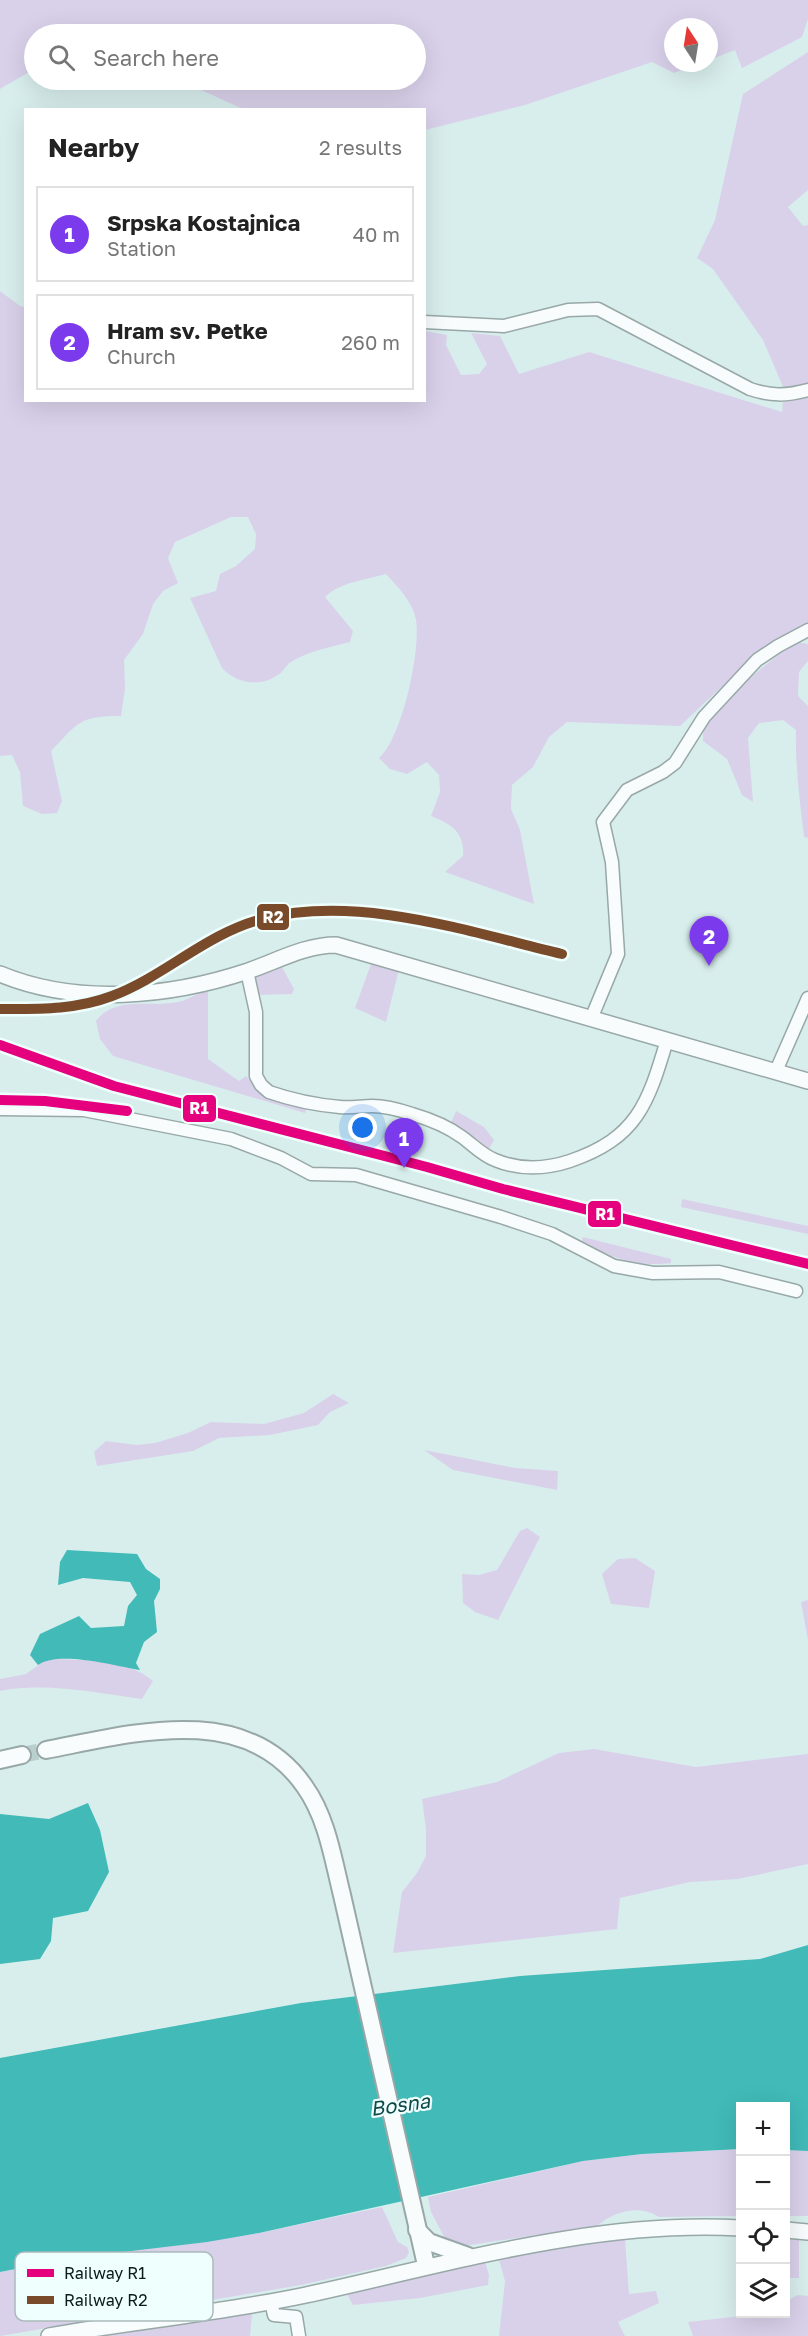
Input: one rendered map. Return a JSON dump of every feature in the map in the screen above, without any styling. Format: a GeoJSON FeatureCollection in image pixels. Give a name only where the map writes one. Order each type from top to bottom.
{"type":"FeatureCollection","features":[{"type":"Feature","properties":{"kind":"highway"},"geometry":{"type":"LineString","coordinates":[[46,1750],[159,1729],[188,1728],[216,1732],[261,1747],[289,1766],[306,1788],[327,1835],[426,2265]]}},
{"type":"Feature","properties":{"kind":"highway"},"geometry":{"type":"LineString","coordinates":[[0,1760],[22,1755]]}},
{"type":"Feature","properties":{"kind":"highway"},"geometry":{"type":"LineString","coordinates":[[417,2230],[429,2242],[468,2256]]}},
{"type":"Feature","properties":{"kind":"main road"},"geometry":{"type":"LineString","coordinates":[[0,974],[21,983],[47,988],[115,995],[183,987],[247,971],[301,951],[336,945],[808,1081]]}},
{"type":"Feature","properties":{"kind":"main road"},"geometry":{"type":"LineString","coordinates":[[213,2311],[271,2302],[468,2256],[631,2230],[703,2226],[736,2228]]}},
{"type":"Feature","properties":{"kind":"main road"},"geometry":{"type":"LineString","coordinates":[[790,2230],[805,2232]]}},
{"type":"Feature","properties":{"kind":"main road"},"geometry":{"type":"LineString","coordinates":[[49,2336],[147,2321]]}},
{"type":"Feature","properties":{"kind":"street"},"geometry":{"type":"LineString","coordinates":[[426,322],[504,326],[568,310],[598,309],[750,389],[769,395],[790,395],[808,390]]}},
{"type":"Feature","properties":{"kind":"street"},"geometry":{"type":"LineString","coordinates":[[591,1019],[616,963],[618,948],[612,862],[603,822],[627,790],[663,772],[675,763],[704,717],[758,660],[808,630]]}},
{"type":"Feature","properties":{"kind":"street"},"geometry":{"type":"LineString","coordinates":[[247,971],[256,1012],[256,1076],[269,1092],[343,1108],[375,1106],[411,1113],[461,1136],[481,1153],[495,1161],[516,1166],[541,1168],[561,1164],[597,1152],[613,1142],[634,1119],[650,1093],[667,1040]]}},
{"type":"Feature","properties":{"kind":"street"},"geometry":{"type":"LineString","coordinates":[[776,1071],[808,998]]}},
{"type":"Feature","properties":{"kind":"street"},"geometry":{"type":"LineString","coordinates":[[0,1109],[84,1110],[219,1137],[258,1148],[311,1173],[356,1175],[501,1217],[552,1234],[614,1266],[653,1273],[719,1272],[796,1292]]}},
{"type":"Feature","properties":{"kind":"street"},"geometry":{"type":"LineString","coordinates":[[271,2302],[274,2315],[296,2317],[299,2336]]}},
{"type":"Feature","properties":{"kind":"shaded area"},"geometry":{"type":"Polygon","coordinates":[[[0,0],[808,0],[808,19],[802,37],[742,68],[735,50],[718,57],[718,18],[664,18],[664,68],[652,62],[525,105],[426,130],[426,108],[241,108],[201,90],[426,90],[426,24],[24,24],[24,75],[0,89],[0,0]]]}},
{"type":"Feature","properties":{"kind":"shaded area"},"geometry":{"type":"Polygon","coordinates":[[[808,52],[808,190],[788,207],[803,226],[808,225],[808,622],[748,662],[680,726],[567,722],[549,737],[533,767],[512,785],[511,809],[520,830],[534,904],[445,872],[463,856],[463,848],[462,841],[455,830],[445,822],[431,816],[440,792],[439,775],[427,762],[407,774],[390,769],[379,758],[395,733],[402,714],[413,672],[417,634],[412,607],[386,574],[338,588],[325,597],[353,631],[350,642],[298,658],[289,663],[278,675],[263,682],[241,680],[222,668],[190,598],[216,591],[220,574],[236,566],[255,549],[256,534],[248,517],[231,517],[175,542],[168,558],[178,583],[163,591],[153,604],[143,634],[124,660],[125,689],[121,716],[88,719],[74,727],[51,751],[62,801],[57,813],[42,814],[23,806],[20,772],[12,755],[0,756],[0,291],[24,307],[24,402],[426,402],[426,331],[447,335],[446,345],[461,375],[479,374],[487,364],[471,333],[500,336],[519,374],[589,352],[782,412],[784,389],[763,340],[713,269],[697,258],[715,220],[743,94],[808,52]]]}},
{"type":"Feature","properties":{"kind":"shaded area"},"geometry":{"type":"Polygon","coordinates":[[[796,642],[808,644],[808,661],[799,672],[798,696],[808,706],[808,838],[804,837],[801,811],[796,730],[783,720],[759,723],[748,738],[753,802],[742,795],[727,759],[703,741],[705,727],[719,707],[760,669],[796,642]]]}},
{"type":"Feature","properties":{"kind":"shaded area"},"geometry":{"type":"Polygon","coordinates":[[[371,964],[399,969],[386,1022],[355,1008],[371,964]]]}},
{"type":"Feature","properties":{"kind":"shaded area"},"geometry":{"type":"Polygon","coordinates":[[[282,967],[294,989],[292,994],[255,995],[253,977],[282,967]]]}},
{"type":"Feature","properties":{"kind":"shaded area"},"geometry":{"type":"Polygon","coordinates":[[[208,989],[208,1059],[239,1081],[246,1076],[258,1090],[307,1108],[305,1113],[113,1056],[100,1039],[96,1021],[104,1013],[114,1008],[124,1005],[182,1001],[208,989]]]}},
{"type":"Feature","properties":{"kind":"shaded area"},"geometry":{"type":"Polygon","coordinates":[[[456,1111],[484,1127],[494,1140],[489,1149],[450,1125],[456,1111]]]}},
{"type":"Feature","properties":{"kind":"shaded area"},"geometry":{"type":"Polygon","coordinates":[[[682,1199],[808,1226],[808,1234],[681,1207],[682,1199]]]}},
{"type":"Feature","properties":{"kind":"shaded area"},"geometry":{"type":"Polygon","coordinates":[[[583,1237],[671,1259],[671,1263],[635,1263],[582,1242],[583,1237]]]}},
{"type":"Feature","properties":{"kind":"shaded area"},"geometry":{"type":"Polygon","coordinates":[[[333,1394],[349,1403],[330,1412],[318,1425],[270,1435],[219,1438],[193,1451],[97,1466],[94,1452],[106,1441],[136,1445],[155,1443],[188,1433],[211,1422],[264,1424],[304,1413],[333,1394]]]}},
{"type":"Feature","properties":{"kind":"shaded area"},"geometry":{"type":"Polygon","coordinates":[[[424,1450],[515,1468],[558,1471],[557,1490],[453,1470],[424,1450]]]}},
{"type":"Feature","properties":{"kind":"shaded area"},"geometry":{"type":"Polygon","coordinates":[[[527,1528],[540,1537],[498,1620],[475,1612],[463,1603],[462,1574],[479,1575],[497,1570],[520,1531],[527,1528]]]}},
{"type":"Feature","properties":{"kind":"shaded area"},"geometry":{"type":"Polygon","coordinates":[[[635,1558],[655,1571],[649,1608],[611,1604],[602,1574],[618,1559],[635,1558]]]}},
{"type":"Feature","properties":{"kind":"shaded area"},"geometry":{"type":"Polygon","coordinates":[[[808,1600],[808,1640],[801,1602],[808,1600]]]}},
{"type":"Feature","properties":{"kind":"shaded area"},"geometry":{"type":"Polygon","coordinates":[[[47,1659],[88,1660],[117,1664],[142,1673],[153,1681],[142,1699],[53,1688],[0,1691],[0,1679],[26,1674],[47,1659]]]}},
{"type":"Feature","properties":{"kind":"shaded area"},"geometry":{"type":"Polygon","coordinates":[[[594,1749],[696,1767],[808,1754],[808,1864],[738,1879],[690,1882],[620,1898],[617,1929],[393,1953],[402,1892],[417,1873],[426,1856],[426,1829],[422,1799],[497,1782],[559,1753],[594,1749]]]}},
{"type":"Feature","properties":{"kind":"shaded area"},"geometry":{"type":"Polygon","coordinates":[[[736,2149],[736,2216],[659,2217],[644,2211],[627,2211],[611,2216],[597,2226],[450,2248],[431,2212],[428,2197],[583,2161],[642,2154],[736,2149]]]}},
{"type":"Feature","properties":{"kind":"shaded area"},"geometry":{"type":"Polygon","coordinates":[[[790,2150],[808,2151],[808,2216],[790,2216],[790,2150]]]}},
{"type":"Feature","properties":{"kind":"shaded area"},"geometry":{"type":"Polygon","coordinates":[[[382,2207],[398,2242],[407,2247],[409,2252],[406,2258],[386,2266],[301,2285],[213,2300],[213,2252],[117,2252],[259,2233],[382,2207]]]}},
{"type":"Feature","properties":{"kind":"shaded area"},"geometry":{"type":"Polygon","coordinates":[[[790,2238],[799,2239],[799,2278],[790,2278],[790,2238]]]}},
{"type":"Feature","properties":{"kind":"shaded area"},"geometry":{"type":"Polygon","coordinates":[[[625,2239],[629,2294],[656,2291],[659,2303],[618,2322],[625,2336],[499,2336],[505,2281],[498,2256],[625,2239]]]}},
{"type":"Feature","properties":{"kind":"shaded area"},"geometry":{"type":"Polygon","coordinates":[[[485,2262],[489,2275],[488,2285],[420,2298],[353,2305],[347,2294],[485,2262]]]}},
{"type":"Feature","properties":{"kind":"shaded area"},"geometry":{"type":"Polygon","coordinates":[[[15,2269],[15,2321],[89,2321],[0,2336],[0,2272],[15,2269]]]}},
{"type":"Feature","properties":{"kind":"shaded area"},"geometry":{"type":"Polygon","coordinates":[[[798,2295],[808,2296],[808,2336],[693,2336],[688,2322],[736,2317],[790,2318],[790,2299],[798,2295]]]}},
{"type":"Feature","properties":{"kind":"shaded area"},"geometry":{"type":"Polygon","coordinates":[[[252,2313],[250,2336],[99,2336],[199,2321],[213,2321],[213,2319],[252,2313]]]}},
{"type":"Feature","properties":{"kind":"water"},"geometry":{"type":"Polygon","coordinates":[[[67,1550],[137,1554],[146,1569],[160,1579],[160,1589],[154,1601],[157,1632],[144,1642],[136,1663],[140,1670],[73,1659],[47,1661],[38,1665],[30,1655],[40,1634],[79,1616],[91,1628],[124,1626],[128,1606],[137,1595],[130,1582],[83,1578],[58,1585],[60,1562],[67,1550]]]}},
{"type":"Feature","properties":{"kind":"water"},"geometry":{"type":"Polygon","coordinates":[[[88,1803],[100,1830],[109,1872],[88,1911],[53,1918],[51,1941],[40,1959],[0,1964],[0,1814],[49,1819],[88,1803]]]}},
{"type":"Feature","properties":{"kind":"water","name":"Bosna"},"geometry":{"type":"Polygon","coordinates":[[[808,1945],[808,2151],[790,2150],[790,2102],[736,2102],[736,2149],[642,2154],[583,2161],[259,2233],[207,2242],[123,2252],[15,2252],[15,2269],[0,2272],[0,2058],[301,2003],[520,1976],[760,1959],[808,1945]]]}},
{"type":"Feature","properties":{"kind":"tunnel"},"geometry":{"type":"LineString","coordinates":[[22,1755],[46,1750]]}},
{"type":"Feature","properties":{"kind":"railway"},"geometry":{"type":"LineString","coordinates":[[0,1009],[57,1008],[98,1001],[150,978],[223,934],[262,919],[299,912],[375,913],[413,919],[562,954]]}},
{"type":"Feature","properties":{"kind":"railway"},"geometry":{"type":"LineString","coordinates":[[0,1045],[114,1086],[427,1167],[503,1189],[808,1264]]}},
{"type":"Feature","properties":{"kind":"rail line","name":"R2"},"geometry":{"type":"LineString","coordinates":[[0,1009],[57,1008],[98,1001],[150,978],[223,934],[262,919],[299,912],[375,913],[413,919],[562,954]]}},
{"type":"Feature","properties":{"kind":"rail line","name":"R1"},"geometry":{"type":"LineString","coordinates":[[0,1045],[114,1086],[427,1167],[503,1189],[808,1264]]}},
{"type":"Feature","properties":{"kind":"rail line","name":"R1"},"geometry":{"type":"LineString","coordinates":[[0,1100],[45,1101],[127,1111]]}},
{"type":"Feature","properties":{"kind":"place","name":"Hram sv. Petke"},"geometry":{"type":"Point","coordinates":[709,966]}},
{"type":"Feature","properties":{"kind":"place","name":"Srpska Kostajnica"},"geometry":{"type":"Point","coordinates":[404,1168]}}]}
